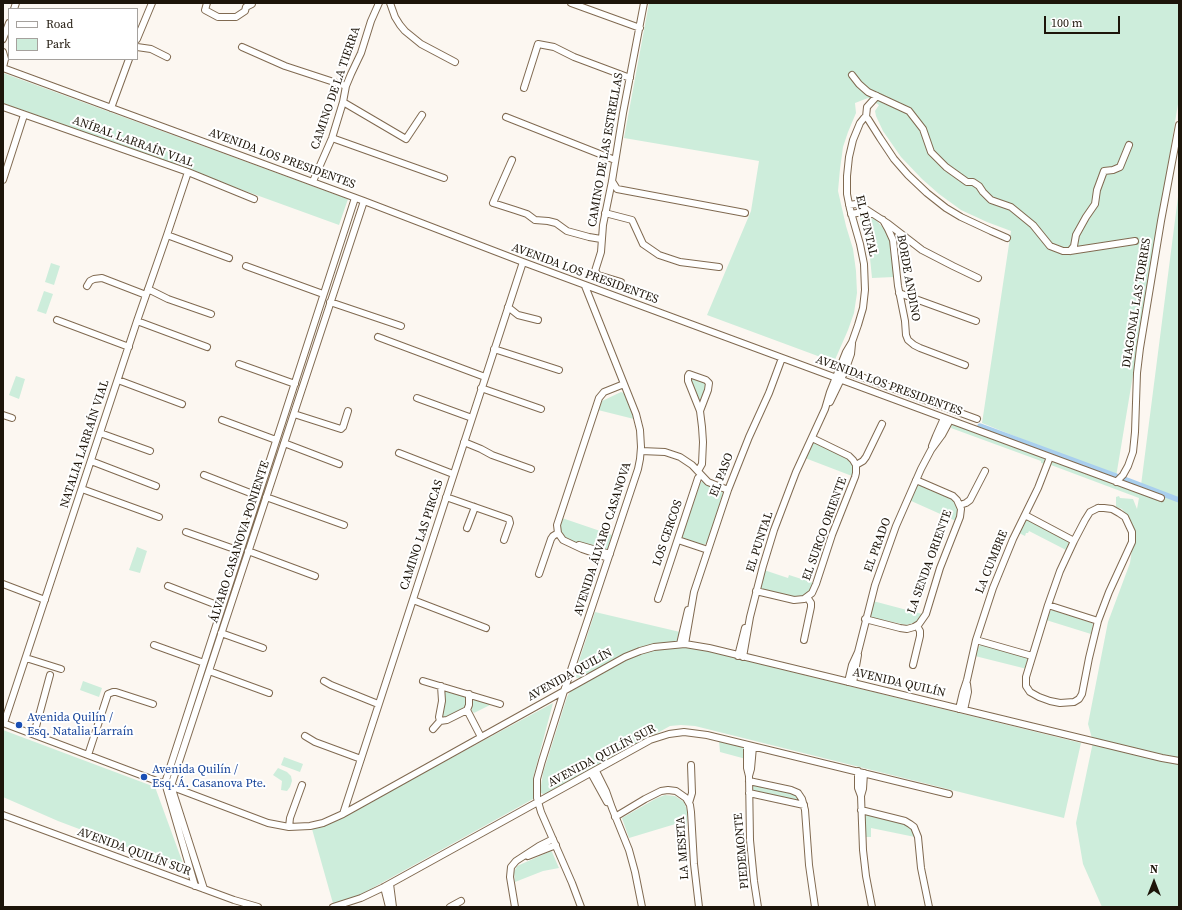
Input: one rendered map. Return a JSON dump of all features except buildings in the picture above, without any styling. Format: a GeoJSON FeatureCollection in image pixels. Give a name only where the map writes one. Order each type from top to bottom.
{"type":"FeatureCollection","features":[{"type":"Feature","properties":{"kind":"street"},"geometry":{"type":"LineString","coordinates":[[138,37],[152,3]]}},
{"type":"Feature","properties":{"kind":"street"},"geometry":{"type":"LineString","coordinates":[[207,3],[205,10],[218,17],[236,17],[245,11],[246,7],[252,3]]}},
{"type":"Feature","properties":{"kind":"street","name":"CAMINO DE LA TIERRA"},"geometry":{"type":"LineString","coordinates":[[314,179],[332,138],[350,74],[361,53],[371,21],[379,3]]}},
{"type":"Feature","properties":{"kind":"street"},"geometry":{"type":"LineString","coordinates":[[390,3],[395,17],[405,31],[421,44],[455,62]]}},
{"type":"Feature","properties":{"kind":"street"},"geometry":{"type":"LineString","coordinates":[[571,3],[640,28]]}},
{"type":"Feature","properties":{"kind":"street","name":"CAMINO DE LAS ESTRELLAS"},"geometry":{"type":"LineString","coordinates":[[621,282],[598,275],[595,270],[601,252],[601,239],[605,213],[644,3]]}},
{"type":"Feature","properties":{"kind":"street"},"geometry":{"type":"LineString","coordinates":[[3,39],[8,26]]}},
{"type":"Feature","properties":{"kind":"street"},"geometry":{"type":"LineString","coordinates":[[524,88],[538,44],[554,47],[574,57],[630,78]]}},
{"type":"Feature","properties":{"kind":"street"},"geometry":{"type":"LineString","coordinates":[[138,47],[151,49],[167,57]]}},
{"type":"Feature","properties":{"kind":"street"},"geometry":{"type":"LineString","coordinates":[[242,47],[285,66],[346,86]]}},
{"type":"Feature","properties":{"kind":"street"},"geometry":{"type":"LineString","coordinates":[[3,52],[6,59],[3,67]]}},
{"type":"Feature","properties":{"kind":"street"},"geometry":{"type":"LineString","coordinates":[[111,108],[129,60]]}},
{"type":"Feature","properties":{"kind":"street","name":"AVENIDA LOS PRESIDENTES"},"geometry":{"type":"LineString","coordinates":[[3,67],[364,201],[585,286],[1161,498]]}},
{"type":"Feature","properties":{"kind":"street"},"geometry":{"type":"LineString","coordinates":[[852,75],[868,92],[909,111],[923,129],[931,152],[946,167],[967,182],[973,182],[991,200],[1011,207],[1033,225],[1050,246],[1063,251],[1070,251],[1135,241]]}},
{"type":"Feature","properties":{"kind":"street","name":"EL PUNTAL"},"geometry":{"type":"LineString","coordinates":[[741,657],[745,629],[750,617],[763,566],[780,514],[796,472],[838,379],[839,369],[852,342],[858,325],[865,283],[864,264],[862,248],[849,205],[847,183],[849,157],[858,127],[866,117],[867,107],[877,96]]}},
{"type":"Feature","properties":{"kind":"street"},"geometry":{"type":"LineString","coordinates":[[343,102],[406,139],[422,114]]}},
{"type":"Feature","properties":{"kind":"street","name":"ANÍBAL LARRAÍN VIAL"},"geometry":{"type":"LineString","coordinates":[[3,107],[188,172],[254,199]]}},
{"type":"Feature","properties":{"kind":"street"},"geometry":{"type":"LineString","coordinates":[[3,180],[24,115]]}},
{"type":"Feature","properties":{"kind":"street"},"geometry":{"type":"LineString","coordinates":[[506,117],[615,160]]}},
{"type":"Feature","properties":{"kind":"street"},"geometry":{"type":"LineString","coordinates":[[866,117],[884,146],[898,164],[926,193],[961,217],[1007,238]]}},
{"type":"Feature","properties":{"kind":"street","name":"DIAGONAL LAS TORRES"},"geometry":{"type":"LineString","coordinates":[[1116,482],[1123,475],[1133,452],[1139,355],[1161,221],[1179,125]]}},
{"type":"Feature","properties":{"kind":"street"},"geometry":{"type":"LineString","coordinates":[[332,138],[444,178]]}},
{"type":"Feature","properties":{"kind":"street"},"geometry":{"type":"LineString","coordinates":[[1070,251],[1074,246],[1076,235],[1095,204],[1097,190],[1104,171],[1113,170],[1120,167],[1129,145]]}},
{"type":"Feature","properties":{"kind":"street"},"geometry":{"type":"LineString","coordinates":[[512,160],[492,203],[506,206],[535,220],[556,223],[567,231],[601,239]]}},
{"type":"Feature","properties":{"kind":"street","name":"NATALIA LARRAÍN VIAL"},"geometry":{"type":"LineString","coordinates":[[3,723],[188,172]]}},
{"type":"Feature","properties":{"kind":"street"},"geometry":{"type":"LineString","coordinates":[[612,181],[617,189],[745,213]]}},
{"type":"Feature","properties":{"kind":"street","name":"ÁLVARO CASANOVA PONIENTE"},"geometry":{"type":"LineString","coordinates":[[168,784],[204,663],[355,198]]}},
{"type":"Feature","properties":{"kind":"street","name":"ÁLVARO CASANOVA PONIENTE"},"geometry":{"type":"LineString","coordinates":[[168,784],[209,671],[364,201]]}},
{"type":"Feature","properties":{"kind":"street"},"geometry":{"type":"LineString","coordinates":[[849,205],[856,204],[869,211],[927,253],[978,278]]}},
{"type":"Feature","properties":{"kind":"street"},"geometry":{"type":"LineString","coordinates":[[851,214],[863,212],[874,215]]}},
{"type":"Feature","properties":{"kind":"street"},"geometry":{"type":"LineString","coordinates":[[605,213],[632,220],[643,244],[659,256],[680,262],[719,267]]}},
{"type":"Feature","properties":{"kind":"street","name":"BORDE ANDINO"},"geometry":{"type":"LineString","coordinates":[[883,220],[893,240],[899,293],[908,340],[917,347],[965,365]]}},
{"type":"Feature","properties":{"kind":"street"},"geometry":{"type":"LineString","coordinates":[[167,235],[228,258]]}},
{"type":"Feature","properties":{"kind":"street"},"geometry":{"type":"LineString","coordinates":[[893,240],[896,236],[901,235]]}},
{"type":"Feature","properties":{"kind":"street","name":"CAMINO LAS PIRCAS"},"geometry":{"type":"LineString","coordinates":[[343,814],[523,262]]}},
{"type":"Feature","properties":{"kind":"street"},"geometry":{"type":"LineString","coordinates":[[246,266],[324,294]]}},
{"type":"Feature","properties":{"kind":"street"},"geometry":{"type":"LineString","coordinates":[[87,286],[90,281],[102,278],[212,314]]}},
{"type":"Feature","properties":{"kind":"street"},"geometry":{"type":"LineString","coordinates":[[329,278],[337,280]]}},
{"type":"Feature","properties":{"kind":"street","name":"AVENIDA ÁLVARO CASANOVA"},"geometry":{"type":"LineString","coordinates":[[581,907],[541,812],[538,802],[538,774],[638,469],[641,451],[639,425],[585,286]]}},
{"type":"Feature","properties":{"kind":"street"},"geometry":{"type":"LineString","coordinates":[[899,293],[976,321]]}},
{"type":"Feature","properties":{"kind":"street"},"geometry":{"type":"LineString","coordinates":[[330,302],[401,326]]}},
{"type":"Feature","properties":{"kind":"street"},"geometry":{"type":"LineString","coordinates":[[508,307],[518,315],[538,320]]}},
{"type":"Feature","properties":{"kind":"street"},"geometry":{"type":"LineString","coordinates":[[57,320],[129,347]]}},
{"type":"Feature","properties":{"kind":"street"},"geometry":{"type":"LineString","coordinates":[[137,321],[208,347]]}},
{"type":"Feature","properties":{"kind":"street"},"geometry":{"type":"LineString","coordinates":[[378,337],[485,377]]}},
{"type":"Feature","properties":{"kind":"street"},"geometry":{"type":"LineString","coordinates":[[494,348],[559,370]]}},
{"type":"Feature","properties":{"kind":"street","name":"EL PASO"},"geometry":{"type":"LineString","coordinates":[[682,644],[694,592],[728,490],[769,393],[782,358]]}},
{"type":"Feature","properties":{"kind":"street"},"geometry":{"type":"LineString","coordinates":[[239,364],[295,384]]}},
{"type":"Feature","properties":{"kind":"street","name":"AVENIDA LOS PRESIDENTES"},"geometry":{"type":"LineString","coordinates":[[839,369],[977,419]]}},
{"type":"Feature","properties":{"kind":"street","name":"LOS CERCOS"},"geometry":{"type":"LineString","coordinates":[[658,599],[702,464],[703,449],[700,411],[688,382],[689,374],[706,380],[709,383],[700,411]]}},
{"type":"Feature","properties":{"kind":"street"},"geometry":{"type":"LineString","coordinates":[[118,380],[182,404]]}},
{"type":"Feature","properties":{"kind":"street"},"geometry":{"type":"LineString","coordinates":[[609,556],[582,549],[563,540],[558,533],[557,523],[598,401],[625,386]]}},
{"type":"Feature","properties":{"kind":"street"},"geometry":{"type":"LineString","coordinates":[[482,388],[541,409]]}},
{"type":"Feature","properties":{"kind":"street"},"geometry":{"type":"LineString","coordinates":[[417,398],[472,418]]}},
{"type":"Feature","properties":{"kind":"street"},"geometry":{"type":"LineString","coordinates":[[294,414],[341,429],[348,411]]}},
{"type":"Feature","properties":{"kind":"street"},"geometry":{"type":"LineString","coordinates":[[3,415],[12,418]]}},
{"type":"Feature","properties":{"kind":"street","name":"EL PRADO"},"geometry":{"type":"LineString","coordinates":[[851,683],[852,665],[858,652],[865,619],[883,561],[900,516],[916,480],[931,450],[936,436],[947,419]]}},
{"type":"Feature","properties":{"kind":"street"},"geometry":{"type":"LineString","coordinates":[[222,420],[276,440]]}},
{"type":"Feature","properties":{"kind":"street"},"geometry":{"type":"LineString","coordinates":[[812,438],[847,454],[856,465],[864,460],[882,424]]}},
{"type":"Feature","properties":{"kind":"street"},"geometry":{"type":"LineString","coordinates":[[100,433],[150,451]]}},
{"type":"Feature","properties":{"kind":"street"},"geometry":{"type":"LineString","coordinates":[[464,442],[531,469]]}},
{"type":"Feature","properties":{"kind":"street"},"geometry":{"type":"LineString","coordinates":[[284,443],[339,464]]}},
{"type":"Feature","properties":{"kind":"street"},"geometry":{"type":"LineString","coordinates":[[641,451],[660,452],[675,455],[688,462],[712,484],[728,490]]}},
{"type":"Feature","properties":{"kind":"street"},"geometry":{"type":"LineString","coordinates":[[399,453],[453,474]]}},
{"type":"Feature","properties":{"kind":"street","name":"LA CUMBRE"},"geometry":{"type":"LineString","coordinates":[[962,709],[968,692],[967,680],[976,640],[1001,567],[1038,488],[1050,457]]}},
{"type":"Feature","properties":{"kind":"street"},"geometry":{"type":"LineString","coordinates":[[91,461],[156,486]]}},
{"type":"Feature","properties":{"kind":"street","name":"EL SURCO ORIENTE"},"geometry":{"type":"LineString","coordinates":[[807,598],[813,591],[816,584],[832,535],[855,478],[856,465]]}},
{"type":"Feature","properties":{"kind":"street"},"geometry":{"type":"LineString","coordinates":[[268,466],[275,469]]}},
{"type":"Feature","properties":{"kind":"street"},"geometry":{"type":"LineString","coordinates":[[916,480],[953,496],[960,505],[970,500],[985,470]]}},
{"type":"Feature","properties":{"kind":"street"},"geometry":{"type":"LineString","coordinates":[[204,475],[258,496]]}},
{"type":"Feature","properties":{"kind":"street"},"geometry":{"type":"LineString","coordinates":[[82,489],[159,517]]}},
{"type":"Feature","properties":{"kind":"street"},"geometry":{"type":"LineString","coordinates":[[446,496],[509,519],[510,521],[504,540]]}},
{"type":"Feature","properties":{"kind":"street"},"geometry":{"type":"LineString","coordinates":[[266,497],[344,525]]}},
{"type":"Feature","properties":{"kind":"street","name":"LA SENDA ORIENTE"},"geometry":{"type":"LineString","coordinates":[[917,626],[922,621],[927,611],[940,568],[960,517],[960,505]]}},
{"type":"Feature","properties":{"kind":"street"},"geometry":{"type":"LineString","coordinates":[[467,528],[475,507]]}},
{"type":"Feature","properties":{"kind":"street"},"geometry":{"type":"LineString","coordinates":[[1098,508],[1108,508],[1119,513],[1127,521],[1133,538],[1098,621],[1083,691],[1081,696],[1076,701],[1070,703],[1055,702],[1039,697],[1030,692],[1026,686],[1032,656],[1048,605],[1055,583],[1087,515],[1092,510],[1098,508]]}},
{"type":"Feature","properties":{"kind":"street"},"geometry":{"type":"LineString","coordinates":[[1025,515],[1074,541]]}},
{"type":"Feature","properties":{"kind":"street"},"geometry":{"type":"LineString","coordinates":[[186,532],[240,551]]}},
{"type":"Feature","properties":{"kind":"street"},"geometry":{"type":"LineString","coordinates":[[539,574],[551,539],[558,533]]}},
{"type":"Feature","properties":{"kind":"street"},"geometry":{"type":"LineString","coordinates":[[678,540],[708,550]]}},
{"type":"Feature","properties":{"kind":"street"},"geometry":{"type":"LineString","coordinates":[[248,551],[315,576]]}},
{"type":"Feature","properties":{"kind":"street"},"geometry":{"type":"LineString","coordinates":[[3,584],[45,600]]}},
{"type":"Feature","properties":{"kind":"street"},"geometry":{"type":"LineString","coordinates":[[168,586],[222,607]]}},
{"type":"Feature","properties":{"kind":"street"},"geometry":{"type":"LineString","coordinates":[[756,591],[794,600],[807,598],[811,606],[804,640]]}},
{"type":"Feature","properties":{"kind":"street"},"geometry":{"type":"LineString","coordinates":[[413,600],[486,628]]}},
{"type":"Feature","properties":{"kind":"street"},"geometry":{"type":"LineString","coordinates":[[1048,605],[1098,621]]}},
{"type":"Feature","properties":{"kind":"street"},"geometry":{"type":"LineString","coordinates":[[865,619],[904,628],[917,626],[920,631],[920,636],[913,665]]}},
{"type":"Feature","properties":{"kind":"street"},"geometry":{"type":"LineString","coordinates":[[217,624],[224,626]]}},
{"type":"Feature","properties":{"kind":"street"},"geometry":{"type":"LineString","coordinates":[[221,634],[263,648]]}},
{"type":"Feature","properties":{"kind":"street"},"geometry":{"type":"LineString","coordinates":[[976,640],[1032,656]]}},
{"type":"Feature","properties":{"kind":"street","name":"AVENIDA QUILÍN"},"geometry":{"type":"LineString","coordinates":[[3,723],[261,820],[289,827],[302,827],[316,825],[343,814],[616,661],[633,653],[654,647],[682,644],[701,647],[1179,761]]}},
{"type":"Feature","properties":{"kind":"street"},"geometry":{"type":"LineString","coordinates":[[154,645],[204,663]]}},
{"type":"Feature","properties":{"kind":"street"},"geometry":{"type":"LineString","coordinates":[[26,658],[61,669]]}},
{"type":"Feature","properties":{"kind":"street"},"geometry":{"type":"LineString","coordinates":[[209,671],[268,693]]}},
{"type":"Feature","properties":{"kind":"street"},"geometry":{"type":"LineString","coordinates":[[34,734],[50,675]]}},
{"type":"Feature","properties":{"kind":"street"},"geometry":{"type":"LineString","coordinates":[[324,681],[378,704]]}},
{"type":"Feature","properties":{"kind":"street"},"geometry":{"type":"LineString","coordinates":[[423,681],[500,704]]}},
{"type":"Feature","properties":{"kind":"street"},"geometry":{"type":"LineString","coordinates":[[440,721],[439,717],[442,701],[441,686]]}},
{"type":"Feature","properties":{"kind":"street"},"geometry":{"type":"LineString","coordinates":[[88,754],[108,694],[116,692],[153,704]]}},
{"type":"Feature","properties":{"kind":"street"},"geometry":{"type":"LineString","coordinates":[[433,729],[440,721],[447,720],[467,710],[469,705],[469,694]]}},
{"type":"Feature","properties":{"kind":"street"},"geometry":{"type":"LineString","coordinates":[[467,710],[481,737]]}},
{"type":"Feature","properties":{"kind":"street","name":"AVENIDA QUILÍN SUR"},"geometry":{"type":"LineString","coordinates":[[333,907],[361,898],[390,884],[654,738],[674,733],[684,732],[699,734],[949,794]]}},
{"type":"Feature","properties":{"kind":"street"},"geometry":{"type":"LineString","coordinates":[[305,736],[315,742],[361,759]]}},
{"type":"Feature","properties":{"kind":"street","name":"PIEDEMONTE"},"geometry":{"type":"LineString","coordinates":[[750,746],[747,768],[749,779],[751,848],[758,907]]}},
{"type":"Feature","properties":{"kind":"street","name":"LA MESETA"},"geometry":{"type":"LineString","coordinates":[[692,765],[692,795],[689,803],[692,812],[694,864],[699,907]]}},
{"type":"Feature","properties":{"kind":"street"},"geometry":{"type":"LineString","coordinates":[[594,772],[612,808],[631,857],[642,907]]}},
{"type":"Feature","properties":{"kind":"street"},"geometry":{"type":"LineString","coordinates":[[861,772],[864,787],[861,796],[864,859],[872,907]]}},
{"type":"Feature","properties":{"kind":"street"},"geometry":{"type":"LineString","coordinates":[[749,779],[794,791],[801,796],[804,805],[809,865],[815,907]]}},
{"type":"Feature","properties":{"kind":"street"},"geometry":{"type":"LineString","coordinates":[[168,784],[195,886]]}},
{"type":"Feature","properties":{"kind":"street"},"geometry":{"type":"LineString","coordinates":[[168,784],[204,889]]}},
{"type":"Feature","properties":{"kind":"street"},"geometry":{"type":"LineString","coordinates":[[289,827],[290,818],[302,785]]}},
{"type":"Feature","properties":{"kind":"street"},"geometry":{"type":"LineString","coordinates":[[683,795],[689,792],[692,788]]}},
{"type":"Feature","properties":{"kind":"street"},"geometry":{"type":"LineString","coordinates":[[615,817],[661,791],[671,790],[676,792],[683,795],[689,803]]}},
{"type":"Feature","properties":{"kind":"street"},"geometry":{"type":"LineString","coordinates":[[749,793],[804,805]]}},
{"type":"Feature","properties":{"kind":"street"},"geometry":{"type":"LineString","coordinates":[[861,810],[905,821],[914,827],[918,837],[921,868],[929,907]]}},
{"type":"Feature","properties":{"kind":"street","name":"AVENIDA QUILÍN SUR"},"geometry":{"type":"LineString","coordinates":[[3,815],[195,886],[258,907]]}},
{"type":"Feature","properties":{"kind":"street"},"geometry":{"type":"LineString","coordinates":[[515,907],[510,880],[510,870],[514,863],[539,846],[553,839]]}},
{"type":"Feature","properties":{"kind":"street"},"geometry":{"type":"LineString","coordinates":[[520,859],[556,845]]}},
{"type":"Feature","properties":{"kind":"street"},"geometry":{"type":"LineString","coordinates":[[390,884],[393,907]]}},
{"type":"Feature","properties":{"kind":"street"},"geometry":{"type":"LineString","coordinates":[[384,887],[389,907]]}},
{"type":"Feature","properties":{"kind":"street"},"geometry":{"type":"LineString","coordinates":[[450,907],[461,901]]}},
{"type":"Feature","properties":{"kind":"green space"},"geometry":{"type":"Polygon","coordinates":[[[649,3],[1179,3],[1179,98],[1116,477],[982,423],[1011,231],[961,210],[922,179],[901,157],[883,131],[875,111],[879,105],[868,98],[855,103],[856,113],[843,147],[840,169],[838,191],[853,249],[857,293],[854,313],[834,362],[707,315],[751,211],[759,161],[624,138],[649,3]]]}},
{"type":"Feature","properties":{"kind":"green space"},"geometry":{"type":"Polygon","coordinates":[[[3,73],[348,199],[339,225],[3,103],[3,73]]]}},
{"type":"Feature","properties":{"kind":"green space"},"geometry":{"type":"Polygon","coordinates":[[[1179,189],[1179,907],[1102,907],[1083,864],[1076,823],[1093,742],[1088,724],[1108,622],[1130,563],[1134,535],[1129,518],[1122,509],[1116,507],[1116,497],[1119,496],[1120,498],[1133,499],[1137,509],[1139,498],[1051,465],[1052,461],[1140,493],[1179,189]]]}},
{"type":"Feature","properties":{"kind":"green space"},"geometry":{"type":"Polygon","coordinates":[[[863,214],[876,220],[887,232],[891,245],[894,277],[872,278],[869,248],[860,218],[863,214]]]}},
{"type":"Feature","properties":{"kind":"green space"},"geometry":{"type":"Polygon","coordinates":[[[51,263],[60,266],[54,285],[45,282],[51,263]]]}},
{"type":"Feature","properties":{"kind":"green space"},"geometry":{"type":"Polygon","coordinates":[[[44,291],[53,294],[46,314],[37,311],[44,291]]]}},
{"type":"Feature","properties":{"kind":"green space"},"geometry":{"type":"Polygon","coordinates":[[[16,376],[25,379],[19,399],[9,395],[16,376]]]}},
{"type":"Feature","properties":{"kind":"green space"},"geometry":{"type":"Polygon","coordinates":[[[691,378],[704,382],[707,385],[700,400],[698,400],[692,386],[691,378]]]}},
{"type":"Feature","properties":{"kind":"green space"},"geometry":{"type":"Polygon","coordinates":[[[621,392],[624,393],[634,419],[598,410],[602,401],[621,392]]]}},
{"type":"Feature","properties":{"kind":"green space"},"geometry":{"type":"Polygon","coordinates":[[[952,424],[1047,459],[1045,464],[1041,463],[1041,461],[951,428],[952,424]]]}},
{"type":"Feature","properties":{"kind":"green space"},"geometry":{"type":"Polygon","coordinates":[[[813,443],[817,443],[847,457],[852,463],[852,476],[805,458],[813,443]]]}},
{"type":"Feature","properties":{"kind":"green space"},"geometry":{"type":"Polygon","coordinates":[[[703,481],[722,491],[723,493],[708,542],[704,545],[684,540],[682,537],[700,484],[703,481]]]}},
{"type":"Feature","properties":{"kind":"green space"},"geometry":{"type":"Polygon","coordinates":[[[919,485],[953,499],[958,510],[956,521],[909,500],[916,486],[919,485]]]}},
{"type":"Feature","properties":{"kind":"green space"},"geometry":{"type":"Polygon","coordinates":[[[562,518],[612,535],[607,551],[571,542],[562,536],[560,527],[562,518]]]}},
{"type":"Feature","properties":{"kind":"green space"},"geometry":{"type":"Polygon","coordinates":[[[1028,520],[1068,541],[1069,544],[1066,550],[1029,531],[1025,536],[1019,533],[1025,521],[1028,520]]]}},
{"type":"Feature","properties":{"kind":"green space"},"geometry":{"type":"Polygon","coordinates":[[[137,547],[147,551],[140,573],[129,570],[137,547]]]}},
{"type":"Feature","properties":{"kind":"green space"},"geometry":{"type":"Polygon","coordinates":[[[764,570],[788,578],[789,575],[814,583],[809,592],[803,597],[794,597],[762,589],[760,588],[764,570]]]}},
{"type":"Feature","properties":{"kind":"green space"},"geometry":{"type":"Polygon","coordinates":[[[873,601],[922,614],[920,619],[916,622],[907,625],[873,618],[870,614],[873,601]]]}},
{"type":"Feature","properties":{"kind":"green space"},"geometry":{"type":"Polygon","coordinates":[[[1052,610],[1092,623],[1091,634],[1046,620],[1049,612],[1052,610]]]}},
{"type":"Feature","properties":{"kind":"green space"},"geometry":{"type":"Polygon","coordinates":[[[595,612],[680,632],[678,641],[654,645],[584,677],[577,678],[575,676],[576,670],[595,612]]]}},
{"type":"Feature","properties":{"kind":"green space"},"geometry":{"type":"Polygon","coordinates":[[[981,645],[1027,657],[1029,660],[1027,669],[975,656],[978,647],[981,645]]]}},
{"type":"Feature","properties":{"kind":"green space"},"geometry":{"type":"Polygon","coordinates":[[[678,647],[696,648],[1081,743],[1064,818],[695,726],[681,725],[670,726],[547,794],[541,793],[543,773],[567,697],[571,690],[631,657],[646,651],[678,647]]]}},
{"type":"Feature","properties":{"kind":"green space"},"geometry":{"type":"Polygon","coordinates":[[[83,681],[102,688],[99,697],[80,690],[83,681]]]}},
{"type":"Feature","properties":{"kind":"green space"},"geometry":{"type":"Polygon","coordinates":[[[446,691],[464,695],[467,700],[465,708],[445,719],[442,718],[446,691]]]}},
{"type":"Feature","properties":{"kind":"green space"},"geometry":{"type":"Polygon","coordinates":[[[476,699],[492,704],[474,713],[472,711],[472,702],[476,699]]]}},
{"type":"Feature","properties":{"kind":"green space"},"geometry":{"type":"Polygon","coordinates":[[[553,703],[533,778],[533,799],[349,901],[334,907],[312,829],[340,818],[553,703]]]}},
{"type":"Feature","properties":{"kind":"green space"},"geometry":{"type":"Polygon","coordinates":[[[3,730],[155,787],[185,869],[58,821],[3,797],[3,730]]]}},
{"type":"Feature","properties":{"kind":"green space"},"geometry":{"type":"Polygon","coordinates":[[[719,741],[747,748],[746,759],[720,752],[719,741]]]}},
{"type":"Feature","properties":{"kind":"green space"},"geometry":{"type":"Polygon","coordinates":[[[284,757],[303,764],[300,772],[281,765],[284,757]]]}},
{"type":"Feature","properties":{"kind":"green space"},"geometry":{"type":"Polygon","coordinates":[[[278,768],[287,772],[291,776],[292,781],[287,791],[281,790],[282,781],[273,775],[278,768]]]}},
{"type":"Feature","properties":{"kind":"green space"},"geometry":{"type":"Polygon","coordinates":[[[755,785],[795,793],[798,797],[796,801],[754,791],[752,787],[755,785]]]}},
{"type":"Feature","properties":{"kind":"green space"},"geometry":{"type":"Polygon","coordinates":[[[665,795],[675,796],[684,802],[687,810],[687,827],[685,823],[682,822],[629,838],[622,818],[665,795]]]}},
{"type":"Feature","properties":{"kind":"green space"},"geometry":{"type":"Polygon","coordinates":[[[866,815],[907,825],[912,830],[915,837],[871,828],[871,837],[865,837],[866,815]]]}},
{"type":"Feature","properties":{"kind":"green space"},"geometry":{"type":"Polygon","coordinates":[[[551,851],[559,868],[543,871],[515,882],[514,872],[517,866],[551,851]]]}},
{"type":"Feature","properties":{"kind":"waterway"},"geometry":{"type":"LineString","coordinates":[[980,426],[1116,476]]}},
{"type":"Feature","properties":{"kind":"waterway"},"geometry":{"type":"LineString","coordinates":[[1124,479],[1179,500]]}},
{"type":"Feature","properties":{"kind":"place","name":"Avenida Quilín / Esq. Natalia Larraín"},"geometry":{"type":"Point","coordinates":[19,725]}},
{"type":"Feature","properties":{"kind":"place","name":"Avenida Quilín / Esq. Á. Casanova Pte."},"geometry":{"type":"Point","coordinates":[144,777]}}]}
